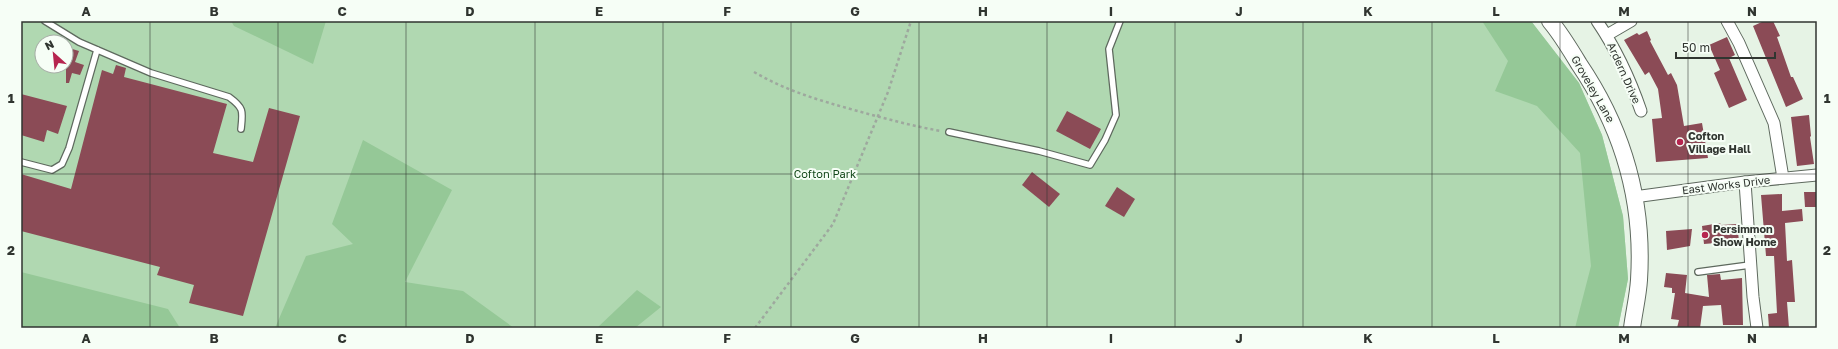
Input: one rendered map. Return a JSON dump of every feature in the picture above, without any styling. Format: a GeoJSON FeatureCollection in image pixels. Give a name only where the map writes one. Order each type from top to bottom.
{"type":"FeatureCollection","features":[{"type":"Feature","properties":{"kind":"main road","name":"Groveley Lane"},"geometry":{"type":"LineString","coordinates":[[1550,21],[1603,102],[1619,137],[1633,184],[1639,233],[1639,280],[1632,328]]}},
{"type":"Feature","properties":{"kind":"street","name":"Ardern Drive"},"geometry":{"type":"LineString","coordinates":[[1597,21],[1607,35],[1632,84],[1641,111]]}},
{"type":"Feature","properties":{"kind":"street","name":"Ardern Drive"},"geometry":{"type":"LineString","coordinates":[[1607,35],[1630,21]]}},
{"type":"Feature","properties":{"kind":"street"},"geometry":{"type":"LineString","coordinates":[[1727,21],[1739,43],[1774,123],[1783,178]]}},
{"type":"Feature","properties":{"kind":"street","name":"East Works Drive"},"geometry":{"type":"LineString","coordinates":[[1634,197],[1745,182],[1817,175]]}},
{"type":"Feature","properties":{"kind":"street"},"geometry":{"type":"LineString","coordinates":[[1745,182],[1750,265],[1757,328]]}},
{"type":"Feature","properties":{"kind":"lane"},"geometry":{"type":"LineString","coordinates":[[45,21],[79,42],[151,73],[229,97],[240,104],[243,113],[242,129]]}},
{"type":"Feature","properties":{"kind":"lane"},"geometry":{"type":"LineString","coordinates":[[949,132],[1039,151],[1090,165],[1116,115],[1109,49],[1120,21]]}},
{"type":"Feature","properties":{"kind":"lane"},"geometry":{"type":"LineString","coordinates":[[21,162],[52,170],[62,164],[69,148],[97,50]]}},
{"type":"Feature","properties":{"kind":"lane"},"geometry":{"type":"LineString","coordinates":[[1698,272],[1750,265]]}},
{"type":"Feature","properties":{"kind":"path"},"geometry":{"type":"LineString","coordinates":[[755,328],[833,224],[879,117],[911,21]]}},
{"type":"Feature","properties":{"kind":"path"},"geometry":{"type":"LineString","coordinates":[[754,72],[777,85],[819,100],[879,117],[949,132]]}},
{"type":"Feature","properties":{"kind":"green space","name":"Cofton Park"},"geometry":{"type":"Polygon","coordinates":[[[21,21],[1531,21],[1579,83],[1602,135],[1623,216],[1628,279],[1618,328],[21,328],[21,21]]]}},
{"type":"Feature","properties":{"kind":"green space"},"geometry":{"type":"Polygon","coordinates":[[[231,21],[326,21],[313,64],[234,26],[231,21]]]}},
{"type":"Feature","properties":{"kind":"green space"},"geometry":{"type":"Polygon","coordinates":[[[1482,21],[1531,21],[1579,83],[1602,135],[1623,216],[1628,279],[1618,328],[1575,328],[1591,266],[1580,153],[1537,106],[1495,91],[1508,61],[1482,21]]]}},
{"type":"Feature","properties":{"kind":"green space"},"geometry":{"type":"Polygon","coordinates":[[[363,140],[452,190],[405,282],[463,291],[514,328],[275,328],[306,256],[353,244],[332,224],[363,140]]]}},
{"type":"Feature","properties":{"kind":"green space"},"geometry":{"type":"Polygon","coordinates":[[[21,272],[168,309],[180,328],[21,328],[21,272]]]}},
{"type":"Feature","properties":{"kind":"green space"},"geometry":{"type":"Polygon","coordinates":[[[637,290],[661,307],[635,328],[597,328],[637,290]]]}},
{"type":"Feature","properties":{"kind":"building"},"geometry":{"type":"Polygon","coordinates":[[[1764,21],[1773,21],[1780,36],[1777,37],[1791,77],[1793,77],[1803,99],[1786,107],[1753,26],[1764,21]]]}},
{"type":"Feature","properties":{"kind":"building"},"geometry":{"type":"Polygon","coordinates":[[[1647,31],[1651,40],[1650,41],[1668,75],[1671,73],[1677,85],[1684,126],[1702,123],[1708,158],[1656,162],[1652,119],[1662,118],[1658,89],[1649,72],[1645,75],[1624,40],[1637,33],[1639,35],[1647,31]]]}},
{"type":"Feature","properties":{"kind":"building"},"geometry":{"type":"Polygon","coordinates":[[[1727,37],[1735,55],[1729,58],[1747,100],[1729,108],[1714,73],[1720,70],[1709,45],[1727,37]]]}},
{"type":"Feature","properties":{"kind":"building"},"geometry":{"type":"Polygon","coordinates":[[[74,50],[79,51],[75,62],[84,65],[80,75],[74,74],[74,50]]]}},
{"type":"Feature","properties":{"kind":"building"},"geometry":{"type":"Polygon","coordinates":[[[116,65],[126,68],[124,77],[227,104],[213,153],[253,162],[269,108],[300,116],[243,316],[189,303],[194,285],[157,275],[160,267],[21,231],[21,174],[71,189],[102,70],[113,74],[116,65]]]}},
{"type":"Feature","properties":{"kind":"building"},"geometry":{"type":"Polygon","coordinates":[[[66,74],[72,74],[69,83],[66,83],[66,74]]]}},
{"type":"Feature","properties":{"kind":"building"},"geometry":{"type":"Polygon","coordinates":[[[21,94],[67,106],[58,134],[47,130],[44,142],[21,135],[21,94]]]}},
{"type":"Feature","properties":{"kind":"building"},"geometry":{"type":"Polygon","coordinates":[[[1067,111],[1101,129],[1090,149],[1056,131],[1067,111]]]}},
{"type":"Feature","properties":{"kind":"building"},"geometry":{"type":"Polygon","coordinates":[[[1809,115],[1810,137],[1814,164],[1797,166],[1791,117],[1809,115]]]}},
{"type":"Feature","properties":{"kind":"building"},"geometry":{"type":"Polygon","coordinates":[[[1032,172],[1060,194],[1049,207],[1022,185],[1032,172]]]}},
{"type":"Feature","properties":{"kind":"building"},"geometry":{"type":"Polygon","coordinates":[[[1117,187],[1135,199],[1124,217],[1105,206],[1117,187]]]}},
{"type":"Feature","properties":{"kind":"building"},"geometry":{"type":"Polygon","coordinates":[[[1804,192],[1817,192],[1817,207],[1805,207],[1804,192]]]}},
{"type":"Feature","properties":{"kind":"building"},"geometry":{"type":"Polygon","coordinates":[[[1782,194],[1782,211],[1802,209],[1803,221],[1785,223],[1787,261],[1792,260],[1795,302],[1787,302],[1789,328],[1769,328],[1768,314],[1777,313],[1774,256],[1766,256],[1761,195],[1782,194]]]}},
{"type":"Feature","properties":{"kind":"building"},"geometry":{"type":"Polygon","coordinates":[[[1720,223],[1721,225],[1737,224],[1739,241],[1704,244],[1702,226],[1720,223]]]}},
{"type":"Feature","properties":{"kind":"building"},"geometry":{"type":"Polygon","coordinates":[[[1692,229],[1690,246],[1667,250],[1666,231],[1692,229]]]}},
{"type":"Feature","properties":{"kind":"building"},"geometry":{"type":"Polygon","coordinates":[[[1666,273],[1687,275],[1685,293],[1709,297],[1707,275],[1720,274],[1721,280],[1742,278],[1743,325],[1723,325],[1721,305],[1703,306],[1700,328],[1677,328],[1679,320],[1671,319],[1675,293],[1672,293],[1672,288],[1664,287],[1666,273]]]}},
{"type":"Feature","properties":{"kind":"place","name":"Cofton Village Hall"},"geometry":{"type":"Point","coordinates":[1680,142]}},
{"type":"Feature","properties":{"kind":"place","name":"Persimmon Show Home"},"geometry":{"type":"Point","coordinates":[1705,235]}}]}
